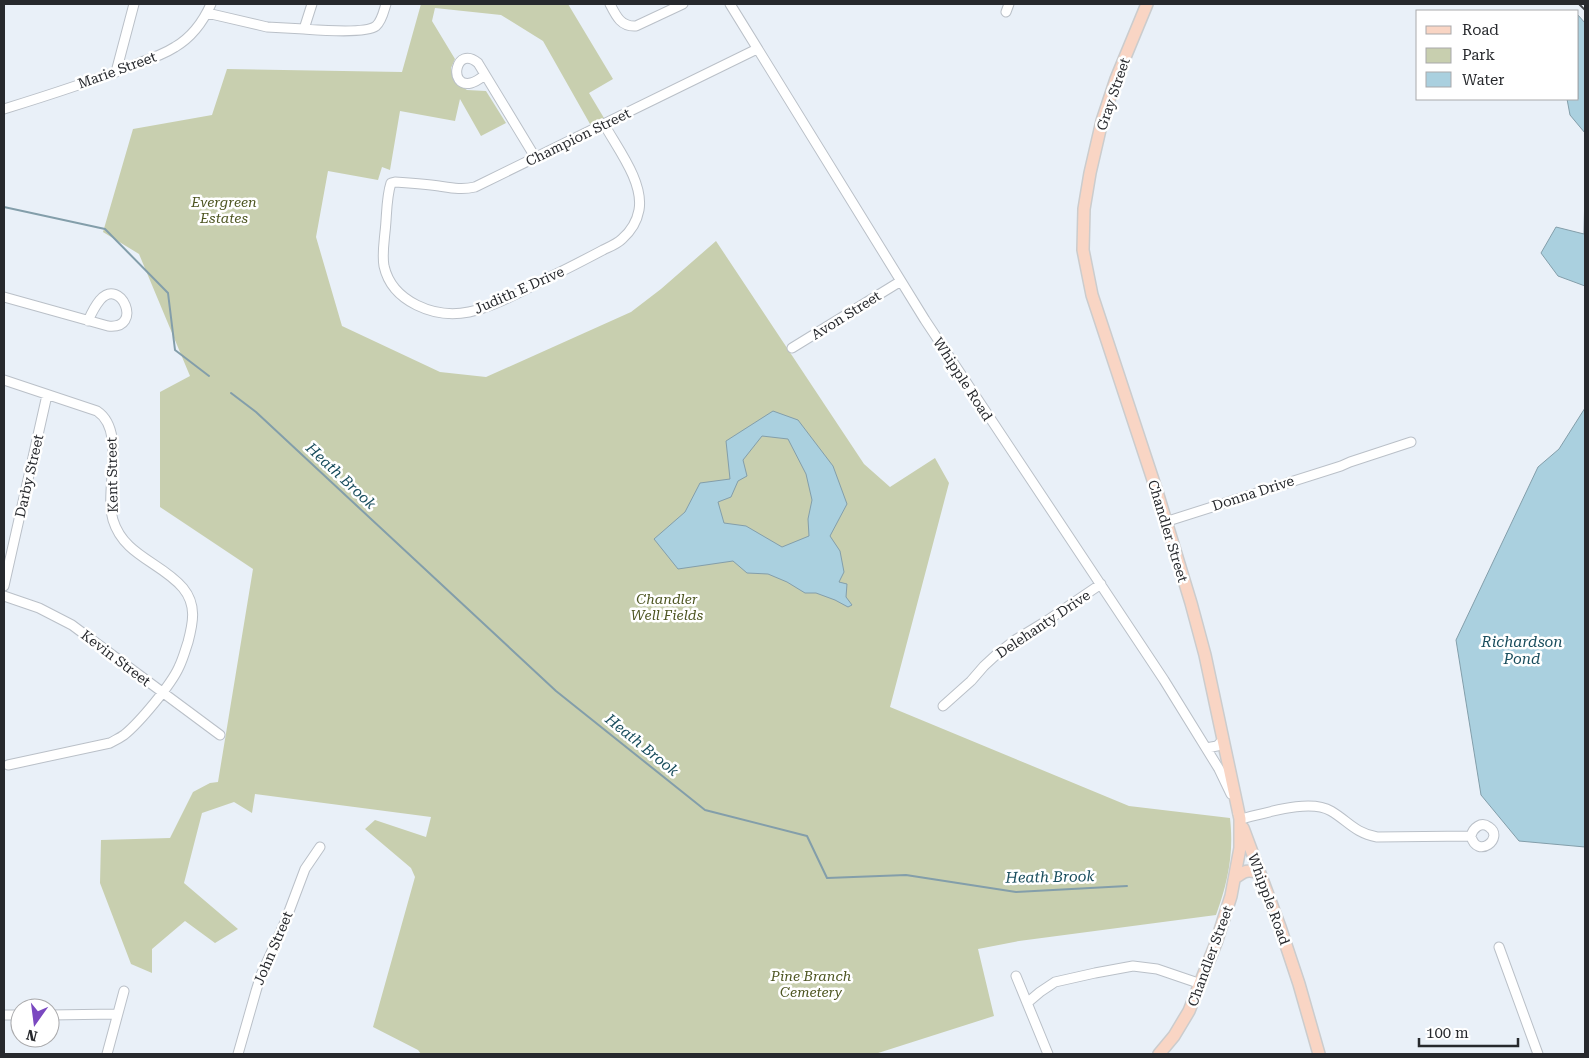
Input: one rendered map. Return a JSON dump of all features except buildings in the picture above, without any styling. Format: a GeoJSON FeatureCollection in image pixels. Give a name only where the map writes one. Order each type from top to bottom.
{"type":"FeatureCollection","features":[{"type":"Feature","properties":{"kind":"main road","name":"Gray Street"},"geometry":{"type":"LineString","coordinates":[[1088,187],[1095,150],[1106,110],[1147,4]]}},
{"type":"Feature","properties":{"kind":"main road","name":"Chandler Street"},"geometry":{"type":"LineString","coordinates":[[1088,187],[1083,227],[1083,250],[1092,295],[1191,603],[1204,650],[1240,819],[1240,848],[1231,896],[1201,984],[1183,1023],[1159,1054]]}},
{"type":"Feature","properties":{"kind":"main road","name":"Whipple Road"},"geometry":{"type":"LineString","coordinates":[[1240,819],[1299,984],[1319,1054]]}},
{"type":"Feature","properties":{"kind":"main road"},"geometry":{"type":"LineString","coordinates":[[1235,878],[1244,871],[1251,870],[1259,873]]}},
{"type":"Feature","properties":{"kind":"street"},"geometry":{"type":"LineString","coordinates":[[116,72],[134,4]]}},
{"type":"Feature","properties":{"kind":"street","name":"Marie Street"},"geometry":{"type":"LineString","coordinates":[[4,109],[116,72],[174,48],[200,25],[211,4]]}},
{"type":"Feature","properties":{"kind":"street"},"geometry":{"type":"LineString","coordinates":[[304,29],[312,4]]}},
{"type":"Feature","properties":{"kind":"street"},"geometry":{"type":"LineString","coordinates":[[207,13],[267,26],[360,30],[370,29],[378,23],[386,4]]}},
{"type":"Feature","properties":{"kind":"street"},"geometry":{"type":"LineString","coordinates":[[610,4],[621,22],[630,26],[636,26],[683,4]]}},
{"type":"Feature","properties":{"kind":"street","name":"Whipple Road"},"geometry":{"type":"LineString","coordinates":[[730,4],[901,281],[984,411],[1164,680],[1227,785],[1240,819]]}},
{"type":"Feature","properties":{"kind":"street","name":"Champion Street"},"geometry":{"type":"LineString","coordinates":[[391,183],[466,189],[486,183],[757,48]]}},
{"type":"Feature","properties":{"kind":"street"},"geometry":{"type":"LineString","coordinates":[[485,75],[535,157]]}},
{"type":"Feature","properties":{"kind":"street","name":"Judith E Drive"},"geometry":{"type":"LineString","coordinates":[[391,183],[384,246],[384,264],[395,290],[417,305],[447,314],[467,313],[484,308],[571,267],[621,241],[630,231],[639,210],[640,195],[630,169],[604,124]]}},
{"type":"Feature","properties":{"kind":"street","name":"Avon Street"},"geometry":{"type":"LineString","coordinates":[[792,348],[901,281]]}},
{"type":"Feature","properties":{"kind":"street"},"geometry":{"type":"LineString","coordinates":[[4,297],[88,321],[108,326],[117,326],[123,322],[128,310],[126,303],[118,296],[105,296],[100,300],[88,321]]}},
{"type":"Feature","properties":{"kind":"street","name":"Kent Street"},"geometry":{"type":"LineString","coordinates":[[4,380],[97,412],[108,422],[112,441],[112,518],[117,530],[130,548],[182,587],[190,598],[193,608],[190,634],[179,669],[163,692],[134,726],[110,743],[8,765]]}},
{"type":"Feature","properties":{"kind":"street","name":"Darby Street"},"geometry":{"type":"LineString","coordinates":[[4,586],[47,395]]}},
{"type":"Feature","properties":{"kind":"street","name":"Donna Drive"},"geometry":{"type":"LineString","coordinates":[[1165,522],[1411,442]]}},
{"type":"Feature","properties":{"kind":"street","name":"Delehanty Drive"},"geometry":{"type":"LineString","coordinates":[[943,706],[997,654],[1015,640],[1101,584]]}},
{"type":"Feature","properties":{"kind":"street","name":"Kevin Street"},"geometry":{"type":"LineString","coordinates":[[4,596],[39,608],[72,625],[220,735]]}},
{"type":"Feature","properties":{"kind":"street"},"geometry":{"type":"LineString","coordinates":[[1206,748],[1216,746],[1223,740]]}},
{"type":"Feature","properties":{"kind":"street"},"geometry":{"type":"LineString","coordinates":[[1240,819],[1310,805],[1331,811],[1356,831],[1377,837],[1471,836]]}},
{"type":"Feature","properties":{"kind":"street","name":"John Street"},"geometry":{"type":"LineString","coordinates":[[238,1054],[262,975],[305,869],[320,848]]}},
{"type":"Feature","properties":{"kind":"street"},"geometry":{"type":"LineString","coordinates":[[1499,947],[1538,1054]]}},
{"type":"Feature","properties":{"kind":"street"},"geometry":{"type":"LineString","coordinates":[[1027,1003],[1055,982],[1133,966],[1157,970],[1201,984]]}},
{"type":"Feature","properties":{"kind":"street"},"geometry":{"type":"LineString","coordinates":[[1016,976],[1048,1054]]}},
{"type":"Feature","properties":{"kind":"street"},"geometry":{"type":"LineString","coordinates":[[107,1054],[124,991]]}},
{"type":"Feature","properties":{"kind":"street"},"geometry":{"type":"LineString","coordinates":[[60,1015],[117,1014]]}},
{"type":"Feature","properties":{"kind":"green space","name":"Chandler Well Fields"},"geometry":{"type":"Polygon","coordinates":[[[421,4],[568,4],[613,79],[589,93],[604,118],[590,124],[543,41],[501,15],[435,8],[432,21],[455,59],[451,68],[454,81],[467,90],[486,91],[506,123],[481,136],[460,99],[455,121],[400,111],[390,170],[382,167],[378,180],[328,171],[316,237],[342,326],[440,372],[486,377],[631,312],[661,289],[716,241],[864,464],[890,487],[935,458],[949,483],[890,707],[1129,806],[1230,818],[1231,843],[1229,867],[1216,915],[1019,941],[978,949],[994,1016],[875,1054],[421,1054],[418,1050],[373,1027],[415,877],[411,868],[365,829],[375,820],[426,837],[431,817],[255,794],[252,813],[234,802],[202,813],[184,883],[238,929],[215,943],[185,921],[152,949],[152,973],[131,964],[100,883],[101,840],[170,838],[193,792],[210,783],[218,782],[253,569],[160,507],[160,392],[190,376],[139,254],[103,232],[133,129],[212,115],[227,69],[402,72],[421,4]]]}},
{"type":"Feature","properties":{"kind":"water"},"geometry":{"type":"Polygon","coordinates":[[[1579,16],[1585,23],[1585,133],[1570,115],[1567,100],[1579,100],[1579,16]]]}},
{"type":"Feature","properties":{"kind":"water"},"geometry":{"type":"Polygon","coordinates":[[[1585,188],[1585,286],[1558,276],[1541,253],[1556,227],[1584,234],[1585,188]]]}},
{"type":"Feature","properties":{"kind":"water","name":"Richardson Pond"},"geometry":{"type":"Polygon","coordinates":[[[1585,408],[1585,847],[1519,841],[1481,795],[1456,640],[1538,467],[1559,449],[1585,408]]]}},
{"type":"Feature","properties":{"kind":"water"},"geometry":{"type":"Polygon","coordinates":[[[773,411],[798,420],[833,466],[847,504],[830,536],[840,551],[844,572],[839,582],[847,584],[846,597],[852,605],[848,607],[816,593],[805,593],[787,582],[768,574],[747,573],[733,561],[678,569],[654,539],[685,512],[700,483],[730,479],[726,441],[773,411]],[[762,436],[743,460],[747,476],[738,481],[731,497],[718,502],[724,523],[746,526],[782,547],[809,536],[808,519],[812,500],[806,474],[788,439],[762,436]]]}},
{"type":"Feature","properties":{"kind":"waterway","name":"Heath Brook"},"geometry":{"type":"LineString","coordinates":[[4,207],[105,229],[168,293],[175,350],[209,376]]}},
{"type":"Feature","properties":{"kind":"waterway","name":"Heath Brook"},"geometry":{"type":"LineString","coordinates":[[231,393],[256,412],[556,691],[705,810],[807,836],[827,878],[906,875],[1016,892],[1127,886]]}},
{"type":"Feature","properties":{"kind":"railway"},"geometry":{"type":"LineString","coordinates":[[1579,4],[1585,10]]}},
{"type":"Feature","properties":{"kind":"park label","name":"Evergreen Estates"},"geometry":{"type":"Point","coordinates":[224,210]}},
{"type":"Feature","properties":{"kind":"park label","name":"Pine Branch Cemetery"},"geometry":{"type":"Point","coordinates":[811,984]}}]}
